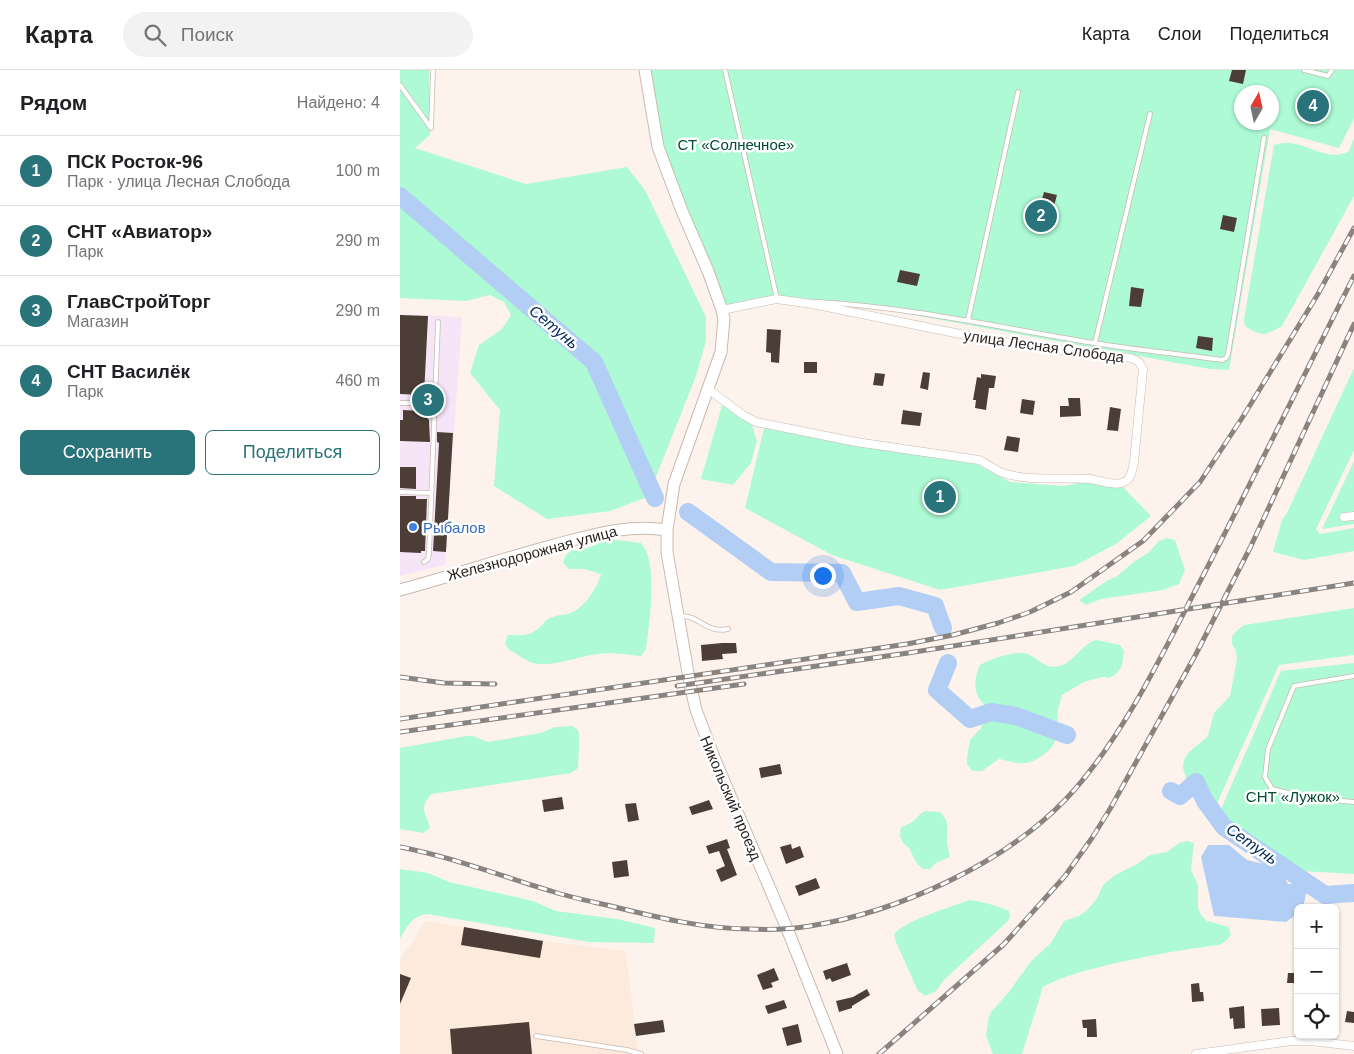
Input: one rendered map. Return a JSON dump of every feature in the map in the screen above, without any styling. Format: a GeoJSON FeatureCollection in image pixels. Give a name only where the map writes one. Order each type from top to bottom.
{"type":"FeatureCollection","features":[{"type":"Feature","properties":{"kind":"main road","name":"Никольский проезд"},"geometry":{"type":"LineString","coordinates":[[645,70],[658,147],[682,211],[708,271],[722,310],[724,328],[721,352],[674,484],[666,530],[667,552],[692,692],[706,736],[788,931],[837,1054]]}},
{"type":"Feature","properties":{"kind":"main road","name":"Железнодорожная улица"},"geometry":{"type":"LineString","coordinates":[[400,590],[509,557],[609,531],[635,528],[666,530]]}},
{"type":"Feature","properties":{"kind":"street","name":"улица Лесная Слобода"},"geometry":{"type":"LineString","coordinates":[[708,389],[743,415],[756,422],[908,450],[979,460],[1000,472],[1019,476],[1058,480],[1091,479],[1117,484],[1130,477],[1134,462],[1144,369],[1139,362],[1131,358],[1034,347],[812,304],[776,299],[722,310]]}},
{"type":"Feature","properties":{"kind":"street"},"geometry":{"type":"LineString","coordinates":[[1344,518],[1354,516]]}},
{"type":"Feature","properties":{"kind":"street"},"geometry":{"type":"LineString","coordinates":[[1196,1054],[1291,1040],[1354,1046]]}},
{"type":"Feature","properties":{"kind":"lane"},"geometry":{"type":"LineString","coordinates":[[400,86],[431,128],[433,70]]}},
{"type":"Feature","properties":{"kind":"lane"},"geometry":{"type":"LineString","coordinates":[[725,70],[776,299],[847,303],[968,320],[1095,343],[1222,360],[1226,358],[1264,138]]}},
{"type":"Feature","properties":{"kind":"lane"},"geometry":{"type":"LineString","coordinates":[[1304,70],[1328,76],[1332,70]]}},
{"type":"Feature","properties":{"kind":"lane"},"geometry":{"type":"LineString","coordinates":[[968,320],[1018,92]]}},
{"type":"Feature","properties":{"kind":"lane"},"geometry":{"type":"LineString","coordinates":[[1095,343],[1150,114]]}},
{"type":"Feature","properties":{"kind":"lane"},"geometry":{"type":"LineString","coordinates":[[424,562],[428,559],[429,554],[438,322]]}},
{"type":"Feature","properties":{"kind":"lane"},"geometry":{"type":"LineString","coordinates":[[400,403],[434,403]]}},
{"type":"Feature","properties":{"kind":"lane"},"geometry":{"type":"LineString","coordinates":[[400,492],[431,493]]}},
{"type":"Feature","properties":{"kind":"lane"},"geometry":{"type":"LineString","coordinates":[[678,616],[688,616],[704,626],[718,631],[728,630]]}},
{"type":"Feature","properties":{"kind":"lane"},"geometry":{"type":"LineString","coordinates":[[1354,676],[1294,686],[1268,749],[1265,777],[1272,789],[1308,798],[1354,802]]}},
{"type":"Feature","properties":{"kind":"lane"},"geometry":{"type":"LineString","coordinates":[[536,1036],[627,1050],[641,1054]]}},
{"type":"Feature","properties":{"kind":"shaded area"},"geometry":{"type":"Polygon","coordinates":[[[400,314],[462,317],[445,565],[400,576],[400,314]]]}},
{"type":"Feature","properties":{"kind":"shaded area"},"geometry":{"type":"Polygon","coordinates":[[[426,921],[543,941],[626,951],[638,1054],[400,1054],[400,960],[426,921]]]}},
{"type":"Feature","properties":{"kind":"green space"},"geometry":{"type":"Polygon","coordinates":[[[400,70],[429,70],[430,135],[415,148],[526,184],[627,167],[645,190],[706,317],[706,341],[696,376],[648,497],[610,511],[547,519],[494,486],[500,410],[470,373],[479,345],[502,329],[511,315],[504,302],[490,295],[466,301],[400,298],[400,70]]]}},
{"type":"Feature","properties":{"kind":"green space","name":"СТ «Солнечное»"},"geometry":{"type":"Polygon","coordinates":[[[645,70],[1354,70],[1354,119],[1339,148],[1274,130],[1279,130],[1279,85],[1234,85],[1234,130],[1270,130],[1229,370],[1210,369],[847,303],[778,296],[722,310],[658,147],[645,70]]]}},
{"type":"Feature","properties":{"kind":"green space"},"geometry":{"type":"Polygon","coordinates":[[[1354,138],[1354,196],[1282,326],[1263,334],[1255,332],[1245,326],[1244,319],[1274,145],[1284,143],[1297,144],[1334,155],[1349,151],[1354,138]]]}},
{"type":"Feature","properties":{"kind":"green space"},"geometry":{"type":"Polygon","coordinates":[[[1354,368],[1354,450],[1316,529],[1320,534],[1354,528],[1354,551],[1304,560],[1273,552],[1282,520],[1287,513],[1354,368]]]}},
{"type":"Feature","properties":{"kind":"green space"},"geometry":{"type":"Polygon","coordinates":[[[723,402],[751,422],[757,441],[751,463],[733,485],[701,479],[723,402]]]}},
{"type":"Feature","properties":{"kind":"green space"},"geometry":{"type":"Polygon","coordinates":[[[765,424],[971,461],[1010,482],[1064,486],[1083,482],[1120,484],[1151,516],[1116,544],[1074,566],[940,590],[832,555],[745,508],[765,424]]]}},
{"type":"Feature","properties":{"kind":"green space"},"geometry":{"type":"Polygon","coordinates":[[[1354,461],[1354,524],[1322,529],[1354,461]]]}},
{"type":"Feature","properties":{"kind":"green space"},"geometry":{"type":"Polygon","coordinates":[[[1167,538],[1175,540],[1185,570],[1179,584],[1163,590],[1101,599],[1086,605],[1079,600],[1108,580],[1116,577],[1148,553],[1159,541],[1167,538]]]}},
{"type":"Feature","properties":{"kind":"green space"},"geometry":{"type":"Polygon","coordinates":[[[610,539],[641,543],[647,552],[650,564],[651,594],[646,649],[641,656],[603,653],[557,663],[541,664],[530,662],[509,650],[505,643],[508,635],[525,635],[541,626],[548,619],[571,613],[586,602],[597,585],[601,574],[584,569],[569,569],[563,563],[565,556],[572,550],[580,551],[610,539]]]}},
{"type":"Feature","properties":{"kind":"green space"},"geometry":{"type":"Polygon","coordinates":[[[1354,608],[1354,655],[1279,665],[1215,808],[1204,797],[1190,791],[1183,768],[1184,760],[1188,753],[1208,736],[1214,713],[1230,696],[1237,659],[1236,651],[1232,644],[1232,637],[1237,630],[1244,625],[1354,608]]]}},
{"type":"Feature","properties":{"kind":"green space"},"geometry":{"type":"Polygon","coordinates":[[[1096,640],[1120,645],[1124,651],[1122,666],[1116,674],[1109,678],[1102,677],[1084,682],[1062,695],[1053,746],[1031,762],[1017,763],[999,759],[982,771],[973,771],[967,765],[967,757],[970,740],[981,728],[984,704],[977,695],[975,686],[976,675],[980,665],[1001,656],[1024,653],[1048,666],[1059,666],[1069,661],[1086,645],[1096,640]]]}},
{"type":"Feature","properties":{"kind":"green space","name":"СНТ «Лужок»"},"geometry":{"type":"Polygon","coordinates":[[[1354,663],[1354,874],[1302,871],[1215,823],[1281,671],[1354,663]]]}},
{"type":"Feature","properties":{"kind":"green space"},"geometry":{"type":"Polygon","coordinates":[[[572,726],[578,730],[579,744],[578,768],[571,773],[432,794],[424,807],[430,828],[423,833],[400,829],[400,748],[466,736],[473,736],[488,742],[541,733],[555,727],[572,726]]]}},
{"type":"Feature","properties":{"kind":"green space"},"geometry":{"type":"Polygon","coordinates":[[[925,811],[940,812],[945,818],[948,828],[947,842],[950,857],[936,863],[930,869],[923,869],[917,864],[900,836],[901,827],[912,822],[925,811]]]}},
{"type":"Feature","properties":{"kind":"green space"},"geometry":{"type":"Polygon","coordinates":[[[1187,841],[1194,843],[1191,870],[1198,885],[1198,908],[1201,915],[1207,921],[1229,927],[1231,935],[1226,941],[1219,945],[1112,964],[1059,979],[1043,987],[1022,1054],[993,1054],[986,1036],[991,1012],[1008,993],[1032,960],[1051,943],[1064,921],[1079,916],[1086,911],[1096,900],[1103,885],[1115,875],[1150,855],[1167,852],[1179,843],[1187,841]]]}},
{"type":"Feature","properties":{"kind":"green space"},"geometry":{"type":"Polygon","coordinates":[[[400,869],[428,873],[449,882],[533,901],[556,911],[617,919],[655,928],[654,943],[589,942],[427,914],[414,919],[400,939],[400,869]]]}},
{"type":"Feature","properties":{"kind":"green space"},"geometry":{"type":"Polygon","coordinates":[[[969,900],[1009,911],[1008,921],[945,979],[936,991],[925,996],[918,991],[894,934],[909,923],[969,900]]]}},
{"type":"Feature","properties":{"kind":"water"},"geometry":{"type":"Polygon","coordinates":[[[1208,845],[1229,845],[1247,860],[1280,868],[1288,884],[1308,884],[1304,904],[1294,904],[1294,916],[1286,922],[1214,916],[1201,857],[1208,845]]]}},
{"type":"Feature","properties":{"kind":"building"},"geometry":{"type":"Polygon","coordinates":[[[1232,70],[1246,70],[1243,84],[1229,81],[1232,70]]]}},
{"type":"Feature","properties":{"kind":"building"},"geometry":{"type":"Polygon","coordinates":[[[1044,192],[1057,195],[1052,213],[1039,210],[1044,192]]]}},
{"type":"Feature","properties":{"kind":"building"},"geometry":{"type":"Polygon","coordinates":[[[1223,215],[1237,218],[1234,232],[1220,229],[1223,215]]]}},
{"type":"Feature","properties":{"kind":"building"},"geometry":{"type":"Polygon","coordinates":[[[900,270],[920,274],[917,286],[897,282],[900,270]]]}},
{"type":"Feature","properties":{"kind":"building"},"geometry":{"type":"Polygon","coordinates":[[[1131,287],[1144,289],[1141,307],[1129,306],[1131,287]]]}},
{"type":"Feature","properties":{"kind":"building"},"geometry":{"type":"Polygon","coordinates":[[[400,315],[428,316],[424,395],[400,394],[400,315]]]}},
{"type":"Feature","properties":{"kind":"building"},"geometry":{"type":"Polygon","coordinates":[[[767,329],[781,330],[779,363],[771,362],[771,353],[766,352],[767,329]]]}},
{"type":"Feature","properties":{"kind":"building"},"geometry":{"type":"Polygon","coordinates":[[[1198,336],[1213,338],[1212,351],[1196,348],[1198,336]]]}},
{"type":"Feature","properties":{"kind":"building"},"geometry":{"type":"Polygon","coordinates":[[[804,362],[817,362],[817,373],[804,373],[804,362]]]}},
{"type":"Feature","properties":{"kind":"building"},"geometry":{"type":"Polygon","coordinates":[[[923,372],[930,373],[928,390],[920,388],[923,372]]]}},
{"type":"Feature","properties":{"kind":"building"},"geometry":{"type":"Polygon","coordinates":[[[875,373],[885,374],[883,386],[873,385],[875,373]]]}},
{"type":"Feature","properties":{"kind":"building"},"geometry":{"type":"Polygon","coordinates":[[[981,374],[996,376],[994,388],[989,388],[986,410],[975,408],[976,400],[973,400],[977,377],[981,378],[981,374]]]}},
{"type":"Feature","properties":{"kind":"building"},"geometry":{"type":"Polygon","coordinates":[[[1068,398],[1080,398],[1081,416],[1060,417],[1060,406],[1069,406],[1068,398]]]}},
{"type":"Feature","properties":{"kind":"building"},"geometry":{"type":"Polygon","coordinates":[[[1022,399],[1035,401],[1033,415],[1020,413],[1022,399]]]}},
{"type":"Feature","properties":{"kind":"building"},"geometry":{"type":"Polygon","coordinates":[[[1110,407],[1121,409],[1118,431],[1107,430],[1110,407]]]}},
{"type":"Feature","properties":{"kind":"building"},"geometry":{"type":"Polygon","coordinates":[[[403,410],[421,411],[429,420],[430,442],[400,441],[400,420],[403,420],[403,410]]]}},
{"type":"Feature","properties":{"kind":"building"},"geometry":{"type":"Polygon","coordinates":[[[903,410],[922,413],[920,426],[901,424],[903,410]]]}},
{"type":"Feature","properties":{"kind":"building"},"geometry":{"type":"Polygon","coordinates":[[[437,432],[453,433],[446,552],[433,551],[439,443],[437,442],[437,432]]]}},
{"type":"Feature","properties":{"kind":"building"},"geometry":{"type":"Polygon","coordinates":[[[1007,436],[1020,438],[1018,452],[1004,450],[1007,436]]]}},
{"type":"Feature","properties":{"kind":"building"},"geometry":{"type":"Polygon","coordinates":[[[400,467],[416,467],[416,489],[400,488],[400,467]]]}},
{"type":"Feature","properties":{"kind":"building"},"geometry":{"type":"Polygon","coordinates":[[[400,496],[416,496],[416,499],[427,499],[425,551],[421,551],[421,553],[400,552],[400,496]]]}},
{"type":"Feature","properties":{"kind":"building"},"geometry":{"type":"Polygon","coordinates":[[[736,643],[737,653],[722,654],[723,659],[702,661],[701,645],[736,643]]]}},
{"type":"Feature","properties":{"kind":"building"},"geometry":{"type":"Polygon","coordinates":[[[780,764],[782,774],[761,778],[759,768],[780,764]]]}},
{"type":"Feature","properties":{"kind":"building"},"geometry":{"type":"Polygon","coordinates":[[[562,797],[564,809],[544,812],[542,800],[562,797]]]}},
{"type":"Feature","properties":{"kind":"building"},"geometry":{"type":"Polygon","coordinates":[[[709,800],[713,809],[692,815],[689,807],[709,800]]]}},
{"type":"Feature","properties":{"kind":"building"},"geometry":{"type":"Polygon","coordinates":[[[636,803],[639,820],[628,822],[625,804],[636,803]]]}},
{"type":"Feature","properties":{"kind":"building"},"geometry":{"type":"Polygon","coordinates":[[[727,839],[730,848],[727,849],[737,875],[721,882],[716,870],[725,866],[719,851],[709,854],[706,846],[727,839]]]}},
{"type":"Feature","properties":{"kind":"building"},"geometry":{"type":"Polygon","coordinates":[[[791,844],[792,849],[800,846],[804,857],[786,864],[780,847],[791,844]]]}},
{"type":"Feature","properties":{"kind":"building"},"geometry":{"type":"Polygon","coordinates":[[[627,860],[629,876],[614,878],[612,862],[627,860]]]}},
{"type":"Feature","properties":{"kind":"building"},"geometry":{"type":"Polygon","coordinates":[[[816,878],[820,888],[799,896],[795,886],[816,878]]]}},
{"type":"Feature","properties":{"kind":"building"},"geometry":{"type":"Polygon","coordinates":[[[464,927],[543,941],[540,958],[461,945],[464,927]]]}},
{"type":"Feature","properties":{"kind":"building"},"geometry":{"type":"Polygon","coordinates":[[[847,963],[851,975],[832,982],[830,978],[826,980],[823,971],[847,963]]]}},
{"type":"Feature","properties":{"kind":"building"},"geometry":{"type":"Polygon","coordinates":[[[774,968],[779,980],[771,983],[773,987],[763,990],[757,975],[774,968]]]}},
{"type":"Feature","properties":{"kind":"building"},"geometry":{"type":"Polygon","coordinates":[[[1288,973],[1294,973],[1294,983],[1287,983],[1288,973]]]}},
{"type":"Feature","properties":{"kind":"building"},"geometry":{"type":"Polygon","coordinates":[[[400,974],[411,978],[400,1004],[400,974]]]}},
{"type":"Feature","properties":{"kind":"building"},"geometry":{"type":"Polygon","coordinates":[[[1199,983],[1204,1001],[1192,1002],[1191,984],[1199,983]]]}},
{"type":"Feature","properties":{"kind":"building"},"geometry":{"type":"Polygon","coordinates":[[[867,989],[870,995],[852,1006],[852,1008],[839,1012],[836,1001],[853,997],[867,989]]]}},
{"type":"Feature","properties":{"kind":"building"},"geometry":{"type":"Polygon","coordinates":[[[784,1000],[787,1008],[768,1014],[765,1006],[784,1000]]]}},
{"type":"Feature","properties":{"kind":"building"},"geometry":{"type":"Polygon","coordinates":[[[1244,1006],[1245,1028],[1234,1029],[1233,1018],[1230,1019],[1229,1008],[1244,1006]]]}},
{"type":"Feature","properties":{"kind":"building"},"geometry":{"type":"Polygon","coordinates":[[[1279,1008],[1280,1025],[1262,1026],[1261,1009],[1279,1008]]]}},
{"type":"Feature","properties":{"kind":"building"},"geometry":{"type":"Polygon","coordinates":[[[1347,1011],[1354,1012],[1354,1023],[1345,1022],[1347,1011]]]}},
{"type":"Feature","properties":{"kind":"building"},"geometry":{"type":"Polygon","coordinates":[[[1096,1019],[1097,1037],[1087,1037],[1087,1028],[1083,1028],[1082,1020],[1096,1019]]]}},
{"type":"Feature","properties":{"kind":"building"},"geometry":{"type":"Polygon","coordinates":[[[663,1020],[665,1032],[636,1036],[634,1024],[663,1020]]]}},
{"type":"Feature","properties":{"kind":"building"},"geometry":{"type":"Polygon","coordinates":[[[529,1022],[532,1054],[452,1054],[450,1029],[529,1022]]]}},
{"type":"Feature","properties":{"kind":"building"},"geometry":{"type":"Polygon","coordinates":[[[798,1024],[802,1042],[787,1046],[782,1028],[798,1024]]]}},
{"type":"Feature","properties":{"kind":"waterway","name":"Сетунь"},"geometry":{"type":"LineString","coordinates":[[400,196],[594,362],[655,498]]}},
{"type":"Feature","properties":{"kind":"waterway","name":"Сетунь"},"geometry":{"type":"LineString","coordinates":[[688,512],[771,572],[842,573],[857,602],[899,596],[935,606],[943,628]]}},
{"type":"Feature","properties":{"kind":"waterway","name":"Сетунь"},"geometry":{"type":"LineString","coordinates":[[948,663],[937,690],[970,719],[991,712],[1016,716],[1067,735]]}},
{"type":"Feature","properties":{"kind":"waterway","name":"Сетунь"},"geometry":{"type":"LineString","coordinates":[[1171,791],[1180,796],[1196,782],[1205,801],[1224,827],[1325,895],[1354,893]]}},
{"type":"Feature","properties":{"kind":"railway"},"geometry":{"type":"LineString","coordinates":[[400,719],[907,644],[953,635],[998,623],[1030,612],[1071,592],[1143,541],[1200,482],[1244,415],[1318,294],[1354,228]]}},
{"type":"Feature","properties":{"kind":"railway"},"geometry":{"type":"LineString","coordinates":[[400,847],[457,861],[567,896],[683,922],[734,929],[788,929],[844,919],[913,897],[948,882],[981,864],[1041,823],[1066,799],[1085,777],[1121,727],[1181,619],[1354,276]]}},
{"type":"Feature","properties":{"kind":"railway"},"geometry":{"type":"LineString","coordinates":[[879,1054],[1004,944],[1065,876],[1092,838],[1196,654],[1250,548],[1354,324]]}},
{"type":"Feature","properties":{"kind":"railway"},"geometry":{"type":"LineString","coordinates":[[677,686],[908,653],[1354,583]]}},
{"type":"Feature","properties":{"kind":"railway"},"geometry":{"type":"LineString","coordinates":[[400,677],[444,683],[495,684]]}},
{"type":"Feature","properties":{"kind":"railway"},"geometry":{"type":"LineString","coordinates":[[400,732],[744,684]]}},
{"type":"Feature","properties":{"kind":"place","name":"СНТ Василёк"},"geometry":{"type":"Point","coordinates":[1313,106]}},
{"type":"Feature","properties":{"kind":"place","name":"СНТ «Авиатор»"},"geometry":{"type":"Point","coordinates":[1041,216]}},
{"type":"Feature","properties":{"kind":"place","name":"ГлавСтройТорг"},"geometry":{"type":"Point","coordinates":[428,400]}},
{"type":"Feature","properties":{"kind":"place","name":"ПСК Росток-96"},"geometry":{"type":"Point","coordinates":[940,497]}},
{"type":"Feature","properties":{"kind":"place","name":"Рыбалов"},"geometry":{"type":"Point","coordinates":[413,527]}}]}
